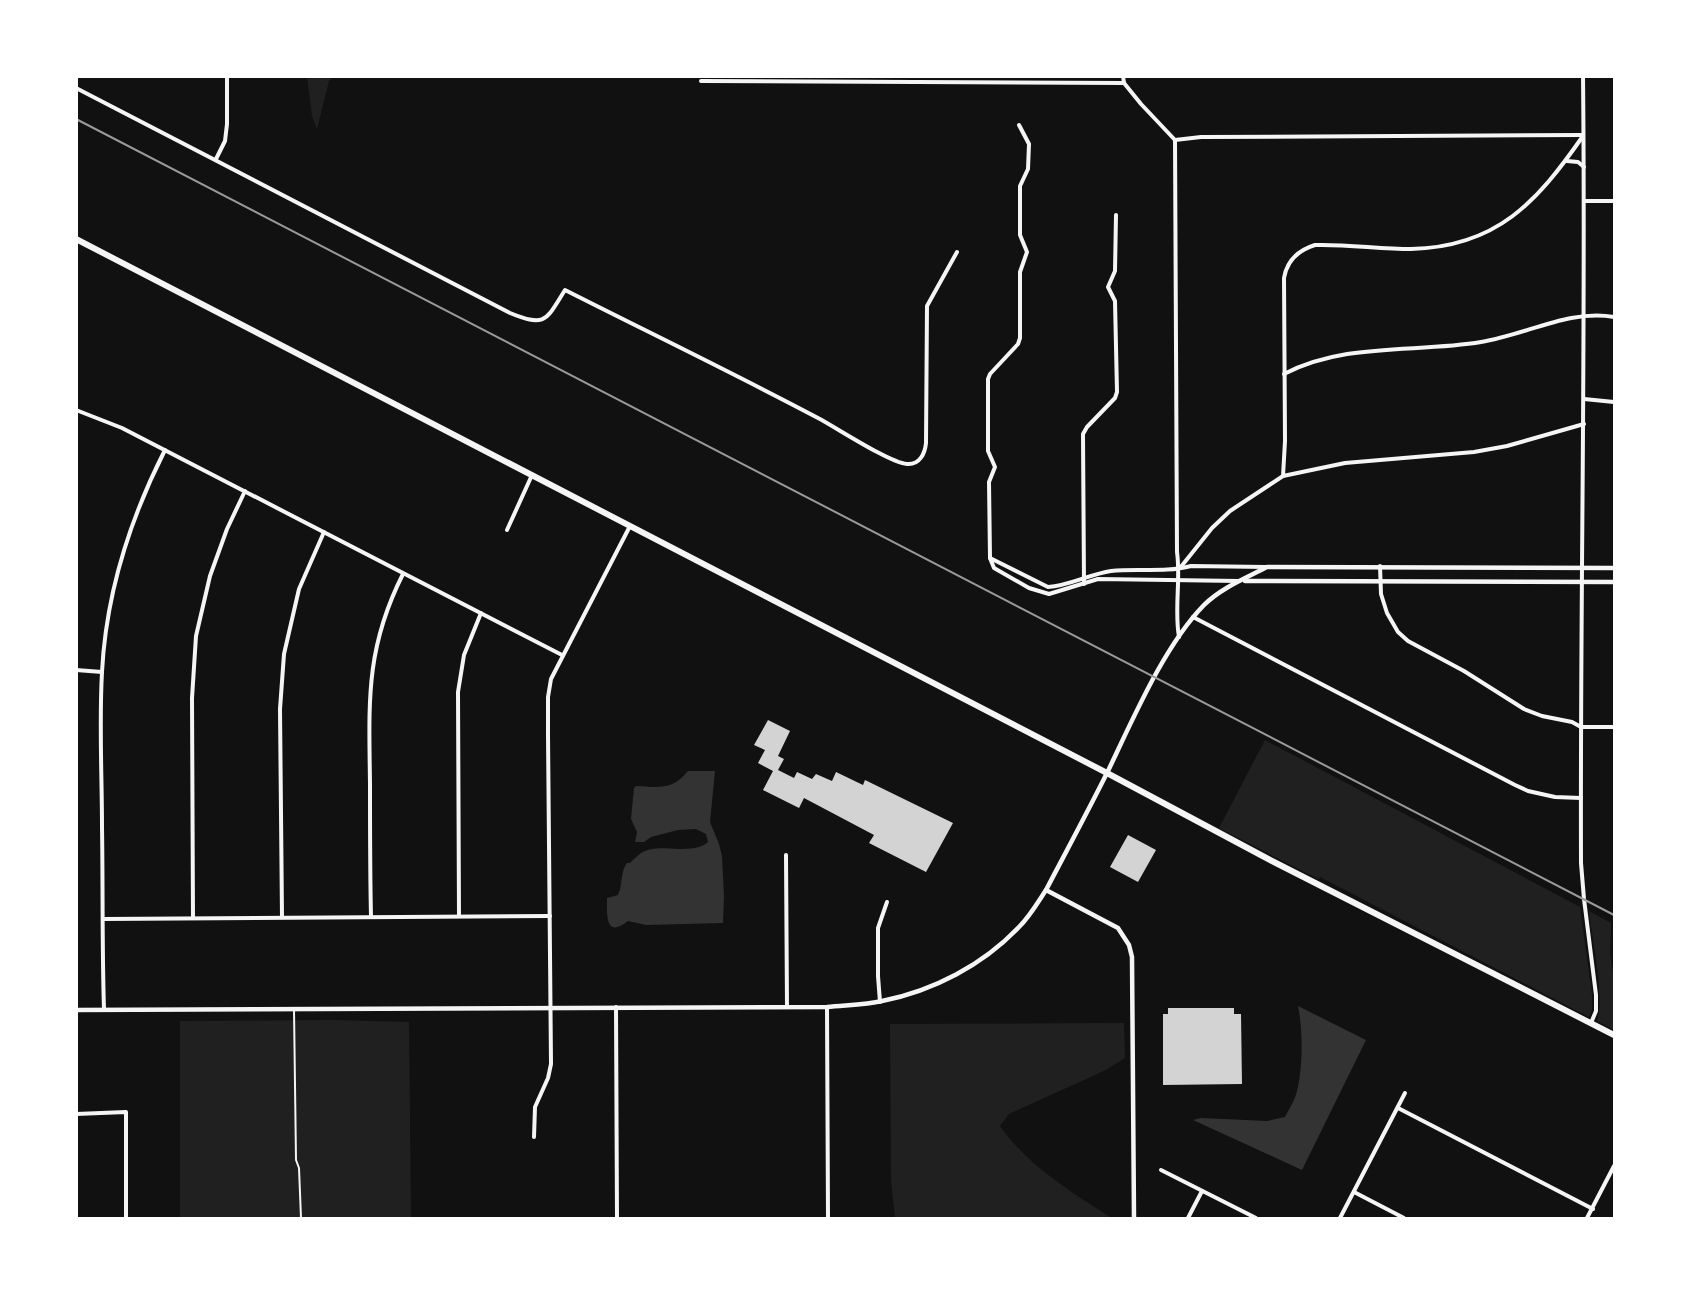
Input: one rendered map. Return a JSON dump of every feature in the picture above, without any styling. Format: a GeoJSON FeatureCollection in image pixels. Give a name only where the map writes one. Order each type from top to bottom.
{"type":"FeatureCollection","features":[{"type":"Feature","properties":{"kind":"main road"},"geometry":{"type":"LineString","coordinates":[[76,239],[1107,773],[1272,861],[1614,1035]]}},
{"type":"Feature","properties":{"kind":"street"},"geometry":{"type":"LineString","coordinates":[[216,159],[225,141],[227,76]]}},
{"type":"Feature","properties":{"kind":"street"},"geometry":{"type":"LineString","coordinates":[[1123,76],[1124,83],[1141,104],[1175,140],[1177,552],[1180,569],[1177,626],[1179,637]]}},
{"type":"Feature","properties":{"kind":"street"},"geometry":{"type":"LineString","coordinates":[[1583,76],[1584,424],[1581,798],[1584,899],[1596,995],[1596,1011],[1591,1023]]}},
{"type":"Feature","properties":{"kind":"street"},"geometry":{"type":"LineString","coordinates":[[701,81],[1124,83]]}},
{"type":"Feature","properties":{"kind":"street"},"geometry":{"type":"LineString","coordinates":[[76,88],[510,313],[529,321],[540,320],[550,315],[566,290],[820,419],[892,460],[908,465],[918,461],[924,454],[926,443],[927,306],[957,252]]}},
{"type":"Feature","properties":{"kind":"street"},"geometry":{"type":"LineString","coordinates":[[1019,125],[1029,144],[1028,169],[1020,186],[1020,235],[1027,252],[1020,272],[1020,332],[1018,344],[988,379],[988,452],[995,467],[989,482],[990,558],[994,568],[1029,588],[1049,594],[1098,579],[1614,582]]}},
{"type":"Feature","properties":{"kind":"street"},"geometry":{"type":"LineString","coordinates":[[1175,140],[1201,137],[1584,135]]}},
{"type":"Feature","properties":{"kind":"street"},"geometry":{"type":"LineString","coordinates":[[1283,476],[1284,278],[1291,260],[1307,248],[1327,244],[1411,249],[1466,241],[1484,234],[1519,213],[1539,194],[1584,135]]}},
{"type":"Feature","properties":{"kind":"street"},"geometry":{"type":"LineString","coordinates":[[1566,161],[1578,162],[1584,166]]}},
{"type":"Feature","properties":{"kind":"street"},"geometry":{"type":"LineString","coordinates":[[1584,201],[1614,201]]}},
{"type":"Feature","properties":{"kind":"street"},"geometry":{"type":"LineString","coordinates":[[1084,584],[1083,434],[1115,398],[1117,392],[1115,302],[1108,287],[1115,271],[1116,215]]}},
{"type":"Feature","properties":{"kind":"street"},"geometry":{"type":"LineString","coordinates":[[1284,374],[1316,360],[1368,352],[1447,347],[1483,342],[1584,315],[1614,317]]}},
{"type":"Feature","properties":{"kind":"street"},"geometry":{"type":"LineString","coordinates":[[1584,399],[1614,402]]}},
{"type":"Feature","properties":{"kind":"street"},"geometry":{"type":"LineString","coordinates":[[76,410],[122,428],[562,655]]}},
{"type":"Feature","properties":{"kind":"street"},"geometry":{"type":"LineString","coordinates":[[1180,569],[1212,528],[1230,511],[1283,476],[1345,463],[1474,452],[1507,446],[1584,424]]}},
{"type":"Feature","properties":{"kind":"street"},"geometry":{"type":"LineString","coordinates":[[104,1010],[102,672],[106,629],[120,564],[138,511],[165,450]]}},
{"type":"Feature","properties":{"kind":"street"},"geometry":{"type":"LineString","coordinates":[[507,530],[532,475]]}},
{"type":"Feature","properties":{"kind":"street"},"geometry":{"type":"LineString","coordinates":[[193,918],[192,698],[196,636],[210,576],[227,529],[245,491]]}},
{"type":"Feature","properties":{"kind":"street"},"geometry":{"type":"LineString","coordinates":[[534,1137],[535,1107],[550,1070],[548,697],[551,679],[562,655],[630,526]]}},
{"type":"Feature","properties":{"kind":"street"},"geometry":{"type":"LineString","coordinates":[[282,917],[280,709],[284,654],[299,589],[324,532]]}},
{"type":"Feature","properties":{"kind":"street"},"geometry":{"type":"LineString","coordinates":[[990,558],[1048,587],[1113,571],[1180,569],[1191,566],[1614,568]]}},
{"type":"Feature","properties":{"kind":"street"},"geometry":{"type":"LineString","coordinates":[[1380,566],[1381,594],[1390,620],[1408,641],[1464,671],[1524,709],[1542,716],[1572,722],[1581,727],[1614,728]]}},
{"type":"Feature","properties":{"kind":"street"},"geometry":{"type":"LineString","coordinates":[[76,1010],[827,1007],[880,1002],[910,994],[943,981],[988,954],[1018,928],[1046,890],[1107,773],[1139,705],[1179,637],[1206,603],[1220,592],[1267,567]]}},
{"type":"Feature","properties":{"kind":"street"},"geometry":{"type":"LineString","coordinates":[[371,917],[370,686],[379,629],[389,601],[403,574]]}},
{"type":"Feature","properties":{"kind":"street"},"geometry":{"type":"LineString","coordinates":[[459,916],[458,692],[464,655],[481,614]]}},
{"type":"Feature","properties":{"kind":"street"},"geometry":{"type":"LineString","coordinates":[[1193,618],[1515,785],[1555,797],[1581,798]]}},
{"type":"Feature","properties":{"kind":"street"},"geometry":{"type":"LineString","coordinates":[[76,670],[102,672]]}},
{"type":"Feature","properties":{"kind":"street"},"geometry":{"type":"LineString","coordinates":[[786,855],[787,1007]]}},
{"type":"Feature","properties":{"kind":"street"},"geometry":{"type":"LineString","coordinates":[[1046,890],[1118,928],[1129,945],[1132,957],[1134,1218]]}},
{"type":"Feature","properties":{"kind":"street"},"geometry":{"type":"LineString","coordinates":[[880,1002],[878,928],[887,902]]}},
{"type":"Feature","properties":{"kind":"street"},"geometry":{"type":"LineString","coordinates":[[103,919],[550,916]]}},
{"type":"Feature","properties":{"kind":"street"},"geometry":{"type":"LineString","coordinates":[[616,1007],[617,1218]]}},
{"type":"Feature","properties":{"kind":"street"},"geometry":{"type":"LineString","coordinates":[[827,1007],[828,1218]]}},
{"type":"Feature","properties":{"kind":"street"},"geometry":{"type":"LineString","coordinates":[[1340,1218],[1405,1093]]}},
{"type":"Feature","properties":{"kind":"street"},"geometry":{"type":"LineString","coordinates":[[1398,1108],[1593,1209]]}},
{"type":"Feature","properties":{"kind":"street"},"geometry":{"type":"LineString","coordinates":[[76,1114],[126,1112],[126,1218]]}},
{"type":"Feature","properties":{"kind":"street"},"geometry":{"type":"LineString","coordinates":[[1587,1218],[1614,1166]]}},
{"type":"Feature","properties":{"kind":"street"},"geometry":{"type":"LineString","coordinates":[[1161,1170],[1256,1218]]}},
{"type":"Feature","properties":{"kind":"street"},"geometry":{"type":"LineString","coordinates":[[1188,1218],[1202,1191]]}},
{"type":"Feature","properties":{"kind":"street"},"geometry":{"type":"LineString","coordinates":[[1354,1192],[1404,1218]]}},
{"type":"Feature","properties":{"kind":"lane"},"geometry":{"type":"LineString","coordinates":[[294,1008],[296,1160],[299,1168],[301,1218]]}},
{"type":"Feature","properties":{"kind":"shaded area"},"geometry":{"type":"Polygon","coordinates":[[[307,77],[333,77],[329,81],[317,129],[312,116],[307,77]]]}},
{"type":"Feature","properties":{"kind":"shaded area"},"geometry":{"type":"Polygon","coordinates":[[[1265,740],[1580,907],[1592,995],[1592,1010],[1589,1017],[1320,877],[1318,879],[1219,828],[1265,740]]]}},
{"type":"Feature","properties":{"kind":"shaded area"},"geometry":{"type":"Polygon","coordinates":[[[688,771],[715,771],[710,822],[722,856],[723,923],[646,925],[628,921],[620,926],[611,926],[607,898],[618,895],[623,870],[627,863],[649,850],[693,848],[708,842],[706,834],[696,829],[678,830],[651,837],[644,842],[635,842],[637,832],[631,819],[634,788],[636,786],[670,785],[688,771]]]}},
{"type":"Feature","properties":{"kind":"shaded area"},"geometry":{"type":"Polygon","coordinates":[[[1589,911],[1611,923],[1610,954],[1614,979],[1614,1030],[1597,1021],[1599,982],[1589,911]]]}},
{"type":"Feature","properties":{"kind":"shaded area"},"geometry":{"type":"Polygon","coordinates":[[[1298,1006],[1366,1040],[1302,1170],[1193,1120],[1201,1118],[1267,1121],[1285,1117],[1296,1094],[1299,1081],[1301,1037],[1298,1006]]]}},
{"type":"Feature","properties":{"kind":"shaded area"},"geometry":{"type":"Polygon","coordinates":[[[180,1021],[409,1022],[411,1218],[180,1218],[180,1021]]]}},
{"type":"Feature","properties":{"kind":"shaded area"},"geometry":{"type":"Polygon","coordinates":[[[1124,1023],[1125,1058],[1106,1070],[1009,1114],[1000,1126],[1037,1166],[1112,1218],[895,1218],[891,1181],[890,1024],[1124,1023]]]}},
{"type":"Feature","properties":{"kind":"building"},"geometry":{"type":"Polygon","coordinates":[[[768,720],[790,731],[778,756],[784,759],[778,770],[794,778],[797,772],[812,779],[816,774],[832,781],[836,772],[863,785],[865,780],[953,823],[926,872],[869,843],[874,835],[804,798],[799,808],[763,790],[773,771],[758,763],[765,750],[754,745],[768,720]]]}},
{"type":"Feature","properties":{"kind":"building"},"geometry":{"type":"Polygon","coordinates":[[[1128,835],[1156,850],[1138,882],[1110,867],[1128,835]]]}},
{"type":"Feature","properties":{"kind":"building"},"geometry":{"type":"Polygon","coordinates":[[[1168,1008],[1234,1008],[1234,1014],[1241,1014],[1242,1084],[1163,1085],[1163,1014],[1168,1014],[1168,1008]]]}},
{"type":"Feature","properties":{"kind":"railway"},"geometry":{"type":"LineString","coordinates":[[76,119],[1614,915]]}}]}
